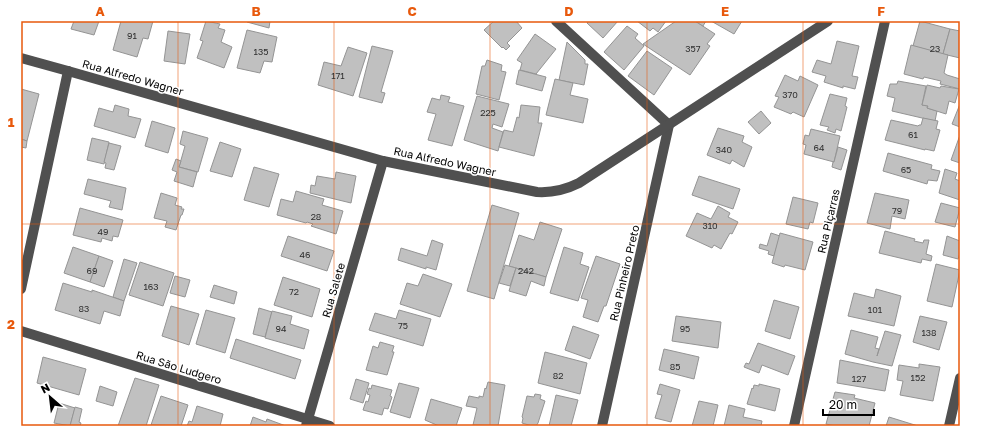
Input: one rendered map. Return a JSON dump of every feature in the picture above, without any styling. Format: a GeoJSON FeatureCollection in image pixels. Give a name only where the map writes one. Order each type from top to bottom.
{"type":"FeatureCollection","features":[{"type":"Feature","properties":{"kind":"street"},"geometry":{"type":"LineString","coordinates":[[556,21],[670,125]]}},
{"type":"Feature","properties":{"kind":"street","name":"Rua Alfredo Wagner"},"geometry":{"type":"LineString","coordinates":[[21,58],[383,161],[537,192],[549,193],[564,190],[580,183],[828,21]]}},
{"type":"Feature","properties":{"kind":"street","name":"Rua Piçarras"},"geometry":{"type":"LineString","coordinates":[[794,426],[885,21]]}},
{"type":"Feature","properties":{"kind":"street"},"geometry":{"type":"LineString","coordinates":[[21,289],[68,71]]}},
{"type":"Feature","properties":{"kind":"street","name":"Rua Pinheiro Preto"},"geometry":{"type":"LineString","coordinates":[[602,426],[670,125]]}},
{"type":"Feature","properties":{"kind":"street","name":"Rua Salete"},"geometry":{"type":"LineString","coordinates":[[307,423],[383,161]]}},
{"type":"Feature","properties":{"kind":"street","name":"Rua São Ludgero"},"geometry":{"type":"LineString","coordinates":[[21,331],[307,423],[330,426]]}},
{"type":"Feature","properties":{"kind":"street"},"geometry":{"type":"LineString","coordinates":[[949,426],[960,378]]}},
{"type":"Feature","properties":{"kind":"building"},"geometry":{"type":"Polygon","coordinates":[[[74,21],[99,21],[94,35],[71,29],[74,21]]]}},
{"type":"Feature","properties":{"kind":"building"},"geometry":{"type":"Polygon","coordinates":[[[121,21],[153,21],[148,39],[143,38],[137,57],[113,50],[121,21]]]}},
{"type":"Feature","properties":{"kind":"building"},"geometry":{"type":"Polygon","coordinates":[[[206,21],[220,24],[218,28],[225,30],[221,42],[232,47],[224,68],[197,58],[203,41],[200,40],[206,21]]]}},
{"type":"Feature","properties":{"kind":"building"},"geometry":{"type":"Polygon","coordinates":[[[270,21],[269,28],[247,22],[270,21]]]}},
{"type":"Feature","properties":{"kind":"building"},"geometry":{"type":"Polygon","coordinates":[[[494,21],[516,21],[522,28],[507,43],[510,46],[506,50],[503,47],[502,48],[484,30],[494,21]]]}},
{"type":"Feature","properties":{"kind":"building"},"geometry":{"type":"Polygon","coordinates":[[[588,21],[618,21],[603,38],[587,23],[588,21]]]}},
{"type":"Feature","properties":{"kind":"building"},"geometry":{"type":"Polygon","coordinates":[[[637,21],[666,21],[658,32],[653,28],[650,31],[637,21]]]}},
{"type":"Feature","properties":{"kind":"building"},"geometry":{"type":"Polygon","coordinates":[[[676,21],[695,21],[715,34],[707,44],[710,46],[690,75],[643,44],[676,21]]]}},
{"type":"Feature","properties":{"kind":"building"},"geometry":{"type":"Polygon","coordinates":[[[695,21],[706,21],[703,26],[695,21]]]}},
{"type":"Feature","properties":{"kind":"building"},"geometry":{"type":"Polygon","coordinates":[[[711,21],[742,21],[734,34],[711,21]]]}},
{"type":"Feature","properties":{"kind":"building"},"geometry":{"type":"Polygon","coordinates":[[[920,21],[950,29],[943,54],[913,46],[920,21]]]}},
{"type":"Feature","properties":{"kind":"building"},"geometry":{"type":"Polygon","coordinates":[[[627,26],[638,34],[635,38],[644,46],[624,70],[604,52],[627,26]]]}},
{"type":"Feature","properties":{"kind":"building"},"geometry":{"type":"Polygon","coordinates":[[[950,29],[960,31],[960,58],[943,54],[950,29]]]}},
{"type":"Feature","properties":{"kind":"building"},"geometry":{"type":"Polygon","coordinates":[[[247,30],[277,37],[272,62],[264,61],[260,73],[237,68],[247,30]]]}},
{"type":"Feature","properties":{"kind":"building"},"geometry":{"type":"Polygon","coordinates":[[[168,31],[190,34],[185,64],[164,61],[168,31]]]}},
{"type":"Feature","properties":{"kind":"building"},"geometry":{"type":"Polygon","coordinates":[[[535,34],[556,49],[536,74],[520,70],[522,63],[517,60],[535,34]]]}},
{"type":"Feature","properties":{"kind":"building"},"geometry":{"type":"Polygon","coordinates":[[[837,41],[859,46],[852,76],[858,77],[855,89],[843,86],[843,88],[824,82],[826,76],[812,72],[817,60],[831,64],[837,41]]]}},
{"type":"Feature","properties":{"kind":"building"},"geometry":{"type":"Polygon","coordinates":[[[567,42],[585,60],[585,64],[588,64],[584,85],[559,80],[567,42]]]}},
{"type":"Feature","properties":{"kind":"building"},"geometry":{"type":"Polygon","coordinates":[[[911,45],[948,55],[944,73],[960,79],[960,89],[940,84],[941,81],[924,77],[923,79],[904,74],[911,45]]]}},
{"type":"Feature","properties":{"kind":"building"},"geometry":{"type":"Polygon","coordinates":[[[372,46],[393,51],[381,92],[385,93],[382,103],[359,97],[372,46]]]}},
{"type":"Feature","properties":{"kind":"building"},"geometry":{"type":"Polygon","coordinates":[[[348,47],[367,53],[353,96],[318,85],[324,62],[341,66],[348,47]]]}},
{"type":"Feature","properties":{"kind":"building"},"geometry":{"type":"Polygon","coordinates":[[[647,51],[672,68],[654,95],[628,76],[647,51]]]}},
{"type":"Feature","properties":{"kind":"building"},"geometry":{"type":"Polygon","coordinates":[[[487,60],[502,65],[501,71],[506,72],[499,100],[476,94],[482,66],[485,66],[487,60]]]}},
{"type":"Feature","properties":{"kind":"building"},"geometry":{"type":"Polygon","coordinates":[[[519,70],[546,77],[542,91],[516,84],[519,70]]]}},
{"type":"Feature","properties":{"kind":"building"},"geometry":{"type":"Polygon","coordinates":[[[785,75],[798,81],[800,76],[818,85],[804,117],[793,112],[791,114],[774,107],[779,97],[775,96],[785,75]]]}},
{"type":"Feature","properties":{"kind":"building"},"geometry":{"type":"Polygon","coordinates":[[[555,79],[573,83],[570,95],[588,99],[583,123],[546,115],[555,79]]]}},
{"type":"Feature","properties":{"kind":"building"},"geometry":{"type":"Polygon","coordinates":[[[898,81],[926,86],[922,105],[928,106],[927,108],[937,111],[935,121],[892,111],[895,98],[887,96],[890,84],[897,84],[898,81]]]}},
{"type":"Feature","properties":{"kind":"building"},"geometry":{"type":"Polygon","coordinates":[[[927,85],[940,88],[941,86],[959,89],[955,103],[949,101],[946,114],[922,105],[927,85]]]}},
{"type":"Feature","properties":{"kind":"building"},"geometry":{"type":"Polygon","coordinates":[[[21,89],[39,94],[27,141],[21,139],[21,89]]]}},
{"type":"Feature","properties":{"kind":"building"},"geometry":{"type":"Polygon","coordinates":[[[830,94],[847,98],[845,106],[847,107],[841,131],[836,129],[835,133],[827,130],[829,127],[820,125],[830,94]]]}},
{"type":"Feature","properties":{"kind":"building"},"geometry":{"type":"Polygon","coordinates":[[[441,95],[450,97],[448,102],[464,106],[452,146],[428,140],[436,114],[427,112],[432,98],[440,100],[441,95]]]}},
{"type":"Feature","properties":{"kind":"building"},"geometry":{"type":"Polygon","coordinates":[[[477,96],[509,104],[502,127],[493,124],[492,128],[503,132],[498,151],[464,140],[477,96]]]}},
{"type":"Feature","properties":{"kind":"building"},"geometry":{"type":"Polygon","coordinates":[[[960,104],[960,127],[952,124],[960,104]]]}},
{"type":"Feature","properties":{"kind":"building"},"geometry":{"type":"Polygon","coordinates":[[[115,105],[129,109],[128,116],[141,119],[135,138],[94,126],[99,108],[113,112],[115,105]]]}},
{"type":"Feature","properties":{"kind":"building"},"geometry":{"type":"Polygon","coordinates":[[[521,105],[540,107],[538,123],[542,123],[534,156],[499,147],[504,130],[513,132],[517,117],[519,118],[521,105]]]}},
{"type":"Feature","properties":{"kind":"building"},"geometry":{"type":"Polygon","coordinates":[[[761,111],[771,123],[759,134],[748,122],[761,111]]]}},
{"type":"Feature","properties":{"kind":"building"},"geometry":{"type":"Polygon","coordinates":[[[923,118],[938,121],[936,129],[940,130],[934,151],[885,140],[891,120],[918,126],[921,125],[923,118]]]}},
{"type":"Feature","properties":{"kind":"building"},"geometry":{"type":"Polygon","coordinates":[[[152,121],[175,128],[168,153],[145,146],[152,121]]]}},
{"type":"Feature","properties":{"kind":"building"},"geometry":{"type":"Polygon","coordinates":[[[718,128],[744,136],[742,142],[752,147],[744,167],[732,160],[730,164],[707,155],[718,128]]]}},
{"type":"Feature","properties":{"kind":"building"},"geometry":{"type":"Polygon","coordinates":[[[811,129],[840,136],[834,162],[804,154],[806,145],[803,144],[805,135],[809,136],[811,129]]]}},
{"type":"Feature","properties":{"kind":"building"},"geometry":{"type":"Polygon","coordinates":[[[183,131],[208,138],[198,172],[179,167],[185,146],[180,144],[183,131]]]}},
{"type":"Feature","properties":{"kind":"building"},"geometry":{"type":"Polygon","coordinates":[[[960,135],[960,163],[951,160],[960,135]]]}},
{"type":"Feature","properties":{"kind":"building"},"geometry":{"type":"Polygon","coordinates":[[[92,138],[109,142],[104,164],[87,160],[92,138]]]}},
{"type":"Feature","properties":{"kind":"building"},"geometry":{"type":"Polygon","coordinates":[[[21,139],[27,141],[26,148],[21,147],[21,139]]]}},
{"type":"Feature","properties":{"kind":"building"},"geometry":{"type":"Polygon","coordinates":[[[220,142],[241,149],[232,177],[210,171],[220,142]]]}},
{"type":"Feature","properties":{"kind":"building"},"geometry":{"type":"Polygon","coordinates":[[[109,143],[121,146],[114,170],[105,168],[106,163],[104,162],[109,143]]]}},
{"type":"Feature","properties":{"kind":"building"},"geometry":{"type":"Polygon","coordinates":[[[838,147],[847,150],[841,170],[832,167],[838,147]]]}},
{"type":"Feature","properties":{"kind":"building"},"geometry":{"type":"Polygon","coordinates":[[[888,153],[932,165],[931,169],[940,171],[937,181],[928,180],[927,184],[883,171],[888,153]]]}},
{"type":"Feature","properties":{"kind":"building"},"geometry":{"type":"Polygon","coordinates":[[[176,159],[181,161],[179,167],[197,172],[193,187],[174,181],[177,172],[172,170],[176,159]]]}},
{"type":"Feature","properties":{"kind":"building"},"geometry":{"type":"Polygon","coordinates":[[[254,167],[279,174],[269,207],[244,200],[254,167]]]}},
{"type":"Feature","properties":{"kind":"building"},"geometry":{"type":"Polygon","coordinates":[[[945,169],[957,173],[955,179],[960,181],[960,200],[939,193],[945,169]]]}},
{"type":"Feature","properties":{"kind":"building"},"geometry":{"type":"Polygon","coordinates":[[[336,172],[356,176],[351,203],[310,193],[311,185],[315,186],[317,176],[335,179],[336,172]]]}},
{"type":"Feature","properties":{"kind":"building"},"geometry":{"type":"Polygon","coordinates":[[[699,176],[740,189],[733,209],[692,195],[699,176]]]}},
{"type":"Feature","properties":{"kind":"building"},"geometry":{"type":"Polygon","coordinates":[[[88,179],[126,188],[122,210],[109,207],[111,201],[84,194],[88,179]]]}},
{"type":"Feature","properties":{"kind":"building"},"geometry":{"type":"Polygon","coordinates":[[[296,191],[324,199],[322,205],[343,211],[336,234],[311,226],[313,224],[307,222],[306,223],[277,215],[281,199],[293,202],[296,191]]]}},
{"type":"Feature","properties":{"kind":"building"},"geometry":{"type":"Polygon","coordinates":[[[161,193],[177,198],[175,205],[182,207],[181,209],[184,209],[176,230],[165,227],[167,221],[154,218],[161,193]]]}},
{"type":"Feature","properties":{"kind":"building"},"geometry":{"type":"Polygon","coordinates":[[[875,193],[909,200],[905,219],[892,216],[890,229],[867,223],[875,193]]]}},
{"type":"Feature","properties":{"kind":"building"},"geometry":{"type":"Polygon","coordinates":[[[793,197],[818,203],[813,223],[810,222],[808,229],[786,224],[793,197]]]}},
{"type":"Feature","properties":{"kind":"building"},"geometry":{"type":"Polygon","coordinates":[[[941,203],[960,208],[955,227],[935,222],[941,203]]]}},
{"type":"Feature","properties":{"kind":"building"},"geometry":{"type":"Polygon","coordinates":[[[492,205],[519,213],[494,299],[467,291],[492,205]]]}},
{"type":"Feature","properties":{"kind":"building"},"geometry":{"type":"Polygon","coordinates":[[[718,206],[730,213],[728,217],[738,222],[732,234],[730,233],[721,249],[714,245],[712,248],[686,236],[697,213],[711,219],[718,206]]]}},
{"type":"Feature","properties":{"kind":"building"},"geometry":{"type":"Polygon","coordinates":[[[80,208],[123,220],[118,237],[113,236],[112,241],[102,238],[101,242],[73,235],[80,208]]]}},
{"type":"Feature","properties":{"kind":"building"},"geometry":{"type":"Polygon","coordinates":[[[540,222],[562,229],[546,277],[509,266],[519,235],[534,240],[540,222]]]}},
{"type":"Feature","properties":{"kind":"building"},"geometry":{"type":"Polygon","coordinates":[[[885,231],[915,239],[914,241],[923,243],[924,240],[929,240],[926,254],[932,256],[931,261],[922,259],[921,263],[879,253],[885,231]]]}},
{"type":"Feature","properties":{"kind":"building"},"geometry":{"type":"Polygon","coordinates":[[[771,233],[780,236],[774,256],[768,254],[769,251],[759,248],[760,244],[767,246],[771,233]]]}},
{"type":"Feature","properties":{"kind":"building"},"geometry":{"type":"Polygon","coordinates":[[[780,233],[813,242],[805,270],[785,265],[784,267],[772,263],[780,233]]]}},
{"type":"Feature","properties":{"kind":"building"},"geometry":{"type":"Polygon","coordinates":[[[288,236],[334,251],[327,271],[281,256],[288,236]]]}},
{"type":"Feature","properties":{"kind":"building"},"geometry":{"type":"Polygon","coordinates":[[[947,236],[960,241],[960,253],[958,259],[943,255],[947,236]]]}},
{"type":"Feature","properties":{"kind":"building"},"geometry":{"type":"Polygon","coordinates":[[[432,240],[443,244],[436,270],[426,267],[426,269],[398,260],[401,248],[427,256],[432,240]]]}},
{"type":"Feature","properties":{"kind":"building"},"geometry":{"type":"Polygon","coordinates":[[[73,247],[99,256],[90,282],[64,273],[73,247]]]}},
{"type":"Feature","properties":{"kind":"building"},"geometry":{"type":"Polygon","coordinates":[[[564,247],[583,253],[580,264],[589,267],[578,301],[550,293],[564,247]]]}},
{"type":"Feature","properties":{"kind":"building"},"geometry":{"type":"Polygon","coordinates":[[[99,256],[113,261],[104,287],[90,282],[99,256]]]}},
{"type":"Feature","properties":{"kind":"building"},"geometry":{"type":"Polygon","coordinates":[[[596,256],[620,264],[606,306],[604,306],[598,322],[583,317],[588,300],[581,298],[596,256]]]}},
{"type":"Feature","properties":{"kind":"building"},"geometry":{"type":"Polygon","coordinates":[[[124,259],[137,263],[124,301],[113,297],[124,259]]]}},
{"type":"Feature","properties":{"kind":"building"},"geometry":{"type":"Polygon","coordinates":[[[140,262],[174,273],[163,306],[129,295],[140,262]]]}},
{"type":"Feature","properties":{"kind":"building"},"geometry":{"type":"Polygon","coordinates":[[[936,264],[960,270],[952,307],[927,301],[936,264]]]}},
{"type":"Feature","properties":{"kind":"building"},"geometry":{"type":"Polygon","coordinates":[[[505,265],[516,268],[510,286],[499,283],[505,265]]]}},
{"type":"Feature","properties":{"kind":"building"},"geometry":{"type":"Polygon","coordinates":[[[516,268],[546,277],[544,286],[531,281],[526,296],[509,291],[516,268]]]}},
{"type":"Feature","properties":{"kind":"building"},"geometry":{"type":"Polygon","coordinates":[[[423,274],[452,284],[440,317],[400,304],[407,283],[418,286],[423,274]]]}},
{"type":"Feature","properties":{"kind":"building"},"geometry":{"type":"Polygon","coordinates":[[[175,276],[190,280],[185,297],[170,293],[175,276]]]}},
{"type":"Feature","properties":{"kind":"building"},"geometry":{"type":"Polygon","coordinates":[[[283,277],[320,289],[312,317],[274,305],[283,277]]]}},
{"type":"Feature","properties":{"kind":"building"},"geometry":{"type":"Polygon","coordinates":[[[63,283],[92,292],[92,290],[124,301],[120,316],[104,311],[100,324],[55,310],[63,283]]]}},
{"type":"Feature","properties":{"kind":"building"},"geometry":{"type":"Polygon","coordinates":[[[214,285],[237,292],[234,304],[210,297],[214,285]]]}},
{"type":"Feature","properties":{"kind":"building"},"geometry":{"type":"Polygon","coordinates":[[[876,289],[901,296],[894,326],[848,316],[854,293],[874,298],[876,289]]]}},
{"type":"Feature","properties":{"kind":"building"},"geometry":{"type":"Polygon","coordinates":[[[774,300],[799,307],[790,339],[765,331],[774,300]]]}},
{"type":"Feature","properties":{"kind":"building"},"geometry":{"type":"Polygon","coordinates":[[[171,306],[199,314],[189,345],[162,336],[171,306]]]}},
{"type":"Feature","properties":{"kind":"building"},"geometry":{"type":"Polygon","coordinates":[[[259,308],[272,312],[265,337],[253,334],[259,308]]]}},
{"type":"Feature","properties":{"kind":"building"},"geometry":{"type":"Polygon","coordinates":[[[206,310],[235,318],[225,353],[196,344],[206,310]]]}},
{"type":"Feature","properties":{"kind":"building"},"geometry":{"type":"Polygon","coordinates":[[[399,310],[431,319],[423,346],[369,330],[375,313],[396,319],[399,310]]]}},
{"type":"Feature","properties":{"kind":"building"},"geometry":{"type":"Polygon","coordinates":[[[272,311],[292,316],[290,324],[309,330],[304,349],[265,338],[272,311]]]}},
{"type":"Feature","properties":{"kind":"building"},"geometry":{"type":"Polygon","coordinates":[[[676,316],[721,322],[718,348],[672,341],[676,316]]]}},
{"type":"Feature","properties":{"kind":"building"},"geometry":{"type":"Polygon","coordinates":[[[920,316],[947,322],[939,350],[913,342],[920,316]]]}},
{"type":"Feature","properties":{"kind":"building"},"geometry":{"type":"Polygon","coordinates":[[[573,326],[599,335],[590,359],[565,350],[573,326]]]}},
{"type":"Feature","properties":{"kind":"building"},"geometry":{"type":"Polygon","coordinates":[[[851,330],[878,337],[875,348],[879,349],[877,356],[885,331],[901,335],[892,366],[845,354],[851,330]]]}},
{"type":"Feature","properties":{"kind":"building"},"geometry":{"type":"Polygon","coordinates":[[[236,339],[301,360],[295,379],[230,358],[236,339]]]}},
{"type":"Feature","properties":{"kind":"building"},"geometry":{"type":"Polygon","coordinates":[[[380,342],[394,346],[392,352],[394,352],[387,375],[366,370],[373,346],[378,348],[380,342]]]}},
{"type":"Feature","properties":{"kind":"building"},"geometry":{"type":"Polygon","coordinates":[[[758,343],[795,356],[788,375],[762,365],[759,373],[744,367],[746,363],[749,364],[758,343]]]}},
{"type":"Feature","properties":{"kind":"building"},"geometry":{"type":"Polygon","coordinates":[[[664,349],[699,357],[694,379],[659,370],[664,349]]]}},
{"type":"Feature","properties":{"kind":"building"},"geometry":{"type":"Polygon","coordinates":[[[545,352],[587,363],[580,394],[538,383],[545,352]]]}},
{"type":"Feature","properties":{"kind":"building"},"geometry":{"type":"Polygon","coordinates":[[[43,357],[86,369],[79,395],[37,383],[43,357]]]}},
{"type":"Feature","properties":{"kind":"building"},"geometry":{"type":"Polygon","coordinates":[[[840,360],[889,370],[885,391],[837,383],[840,360]]]}},
{"type":"Feature","properties":{"kind":"building"},"geometry":{"type":"Polygon","coordinates":[[[919,364],[940,367],[933,401],[900,395],[903,381],[897,380],[899,365],[919,368],[919,364]]]}},
{"type":"Feature","properties":{"kind":"building"},"geometry":{"type":"Polygon","coordinates":[[[135,378],[159,385],[146,426],[118,426],[135,378]]]}},
{"type":"Feature","properties":{"kind":"building"},"geometry":{"type":"Polygon","coordinates":[[[356,379],[369,383],[363,403],[350,399],[356,379]]]}},
{"type":"Feature","properties":{"kind":"building"},"geometry":{"type":"Polygon","coordinates":[[[488,382],[505,385],[498,426],[473,425],[477,408],[466,406],[469,396],[479,398],[479,396],[483,397],[488,382]]]}},
{"type":"Feature","properties":{"kind":"building"},"geometry":{"type":"Polygon","coordinates":[[[399,383],[419,388],[410,418],[390,412],[399,383]]]}},
{"type":"Feature","properties":{"kind":"building"},"geometry":{"type":"Polygon","coordinates":[[[660,384],[680,390],[671,422],[655,418],[662,395],[657,394],[660,384]]]}},
{"type":"Feature","properties":{"kind":"building"},"geometry":{"type":"Polygon","coordinates":[[[759,384],[780,389],[775,411],[747,404],[752,388],[753,389],[754,385],[759,386],[759,384]]]}},
{"type":"Feature","properties":{"kind":"building"},"geometry":{"type":"Polygon","coordinates":[[[372,385],[392,390],[390,396],[392,397],[388,409],[384,408],[382,415],[363,410],[366,401],[368,402],[370,395],[367,394],[372,385]]]}},
{"type":"Feature","properties":{"kind":"building"},"geometry":{"type":"Polygon","coordinates":[[[100,386],[117,392],[113,406],[96,401],[100,386]]]}},
{"type":"Feature","properties":{"kind":"building"},"geometry":{"type":"Polygon","coordinates":[[[835,392],[855,395],[854,398],[875,403],[869,426],[835,426],[826,424],[835,392]]]}},
{"type":"Feature","properties":{"kind":"building"},"geometry":{"type":"Polygon","coordinates":[[[535,394],[541,395],[540,399],[545,401],[538,423],[536,426],[532,426],[522,423],[522,417],[527,396],[534,397],[535,394]]]}},
{"type":"Feature","properties":{"kind":"building"},"geometry":{"type":"Polygon","coordinates":[[[556,395],[578,400],[571,426],[549,426],[556,395]]]}},
{"type":"Feature","properties":{"kind":"building"},"geometry":{"type":"Polygon","coordinates":[[[161,396],[188,405],[181,426],[151,425],[161,396]]]}},
{"type":"Feature","properties":{"kind":"building"},"geometry":{"type":"Polygon","coordinates":[[[431,399],[462,408],[456,426],[439,426],[425,420],[431,399]]]}},
{"type":"Feature","properties":{"kind":"building"},"geometry":{"type":"Polygon","coordinates":[[[699,401],[718,405],[713,426],[692,426],[699,401]]]}},
{"type":"Feature","properties":{"kind":"building"},"geometry":{"type":"Polygon","coordinates":[[[59,403],[75,408],[70,426],[54,423],[59,403]]]}},
{"type":"Feature","properties":{"kind":"building"},"geometry":{"type":"Polygon","coordinates":[[[729,405],[745,409],[743,417],[762,421],[761,426],[724,426],[729,405]]]}},
{"type":"Feature","properties":{"kind":"building"},"geometry":{"type":"Polygon","coordinates":[[[197,406],[223,414],[220,426],[187,426],[189,421],[192,422],[197,406]]]}},
{"type":"Feature","properties":{"kind":"building"},"geometry":{"type":"Polygon","coordinates":[[[75,407],[82,409],[79,422],[81,423],[80,426],[70,426],[75,407]]]}},
{"type":"Feature","properties":{"kind":"building"},"geometry":{"type":"Polygon","coordinates":[[[253,417],[266,422],[267,419],[286,426],[250,426],[253,417]]]}},
{"type":"Feature","properties":{"kind":"building"},"geometry":{"type":"Polygon","coordinates":[[[889,417],[918,426],[886,426],[889,417]]]}}]}
